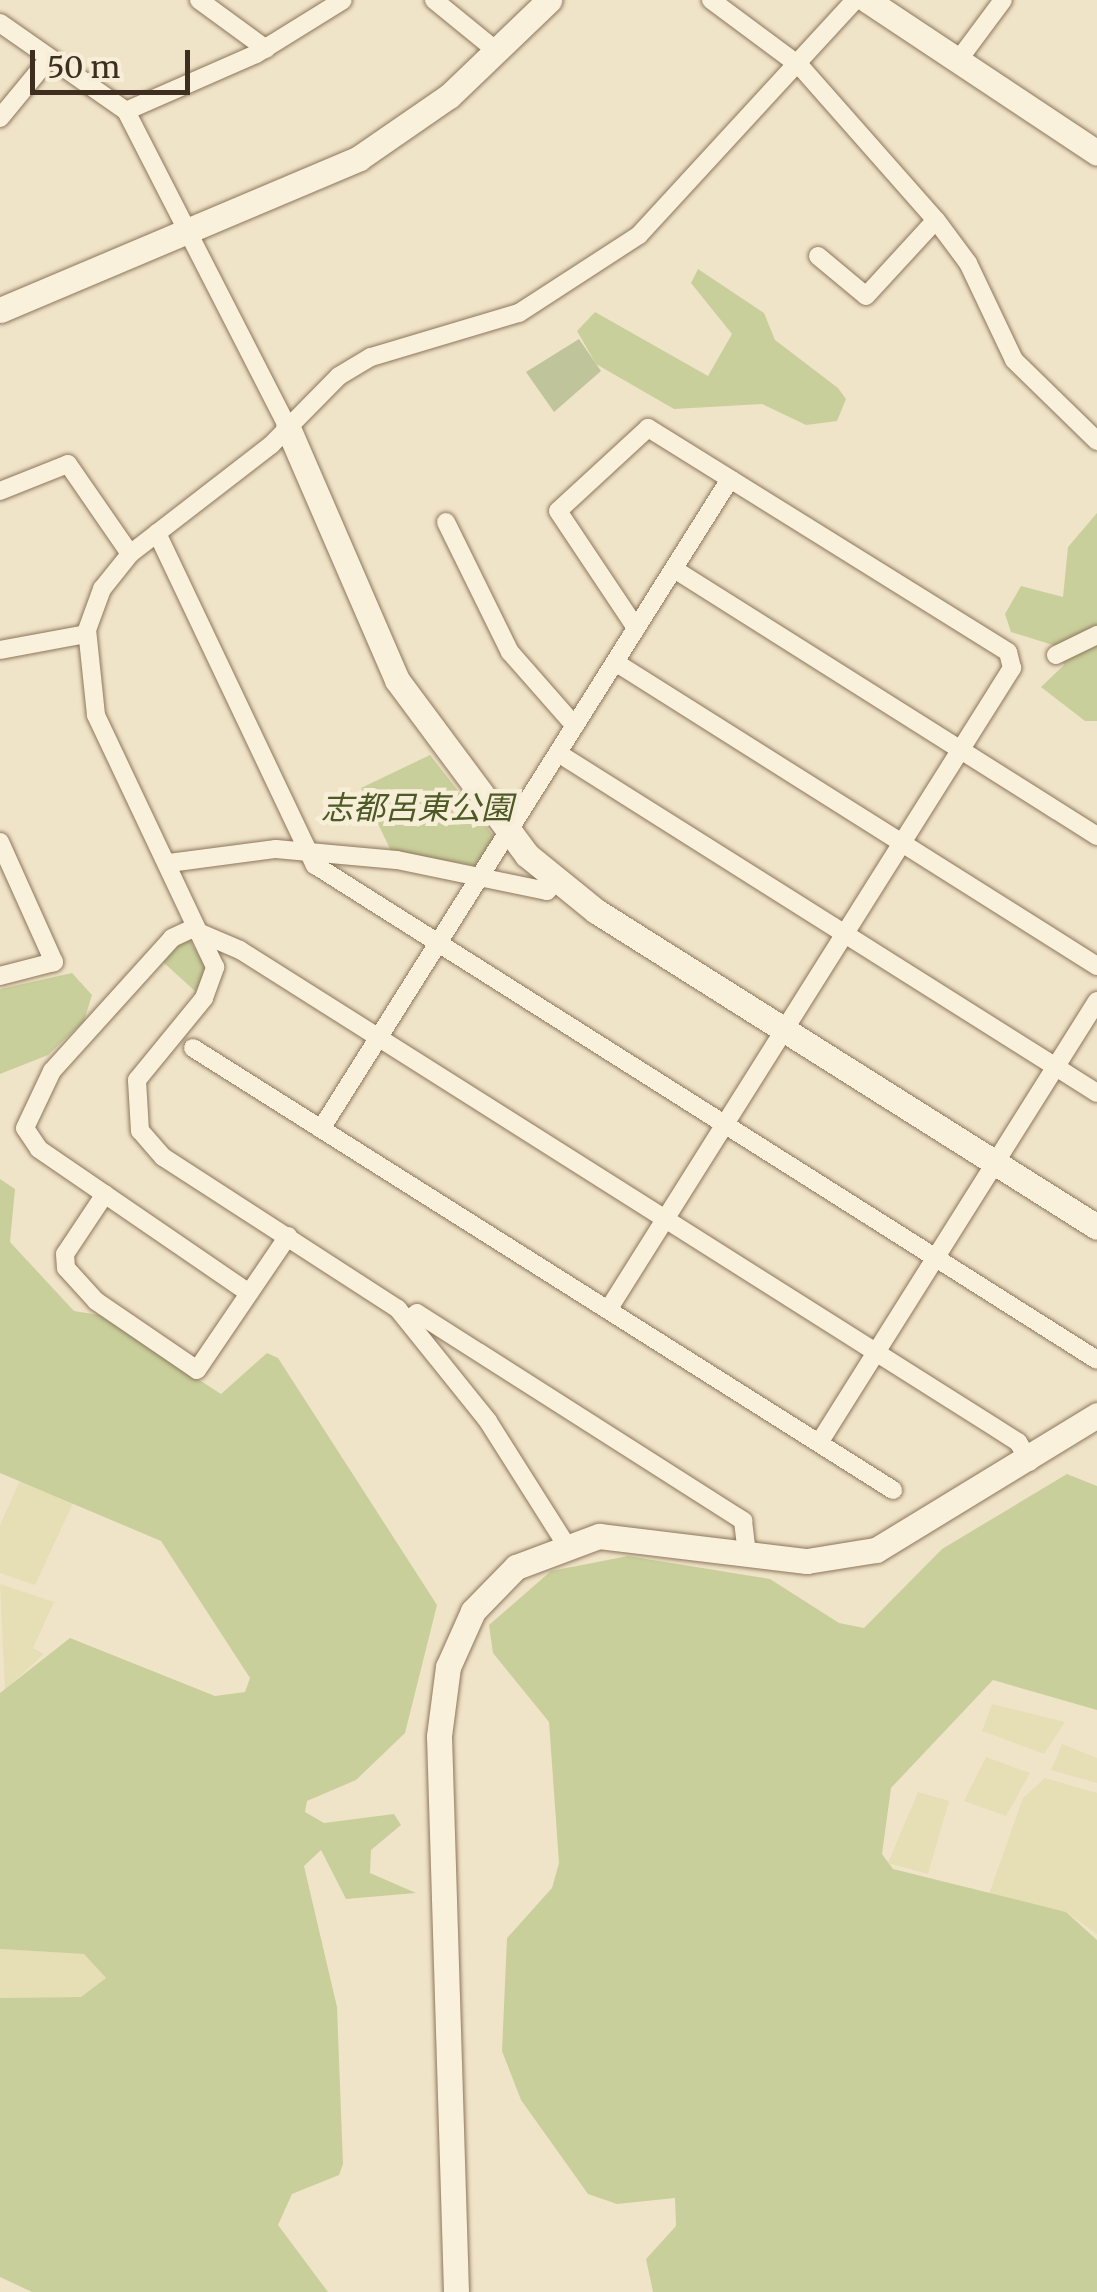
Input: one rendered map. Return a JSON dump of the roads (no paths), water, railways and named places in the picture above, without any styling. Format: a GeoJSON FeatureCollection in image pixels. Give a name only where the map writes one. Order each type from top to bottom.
{"type":"FeatureCollection","features":[{"type":"Feature","properties":{"kind":"street"},"geometry":{"type":"LineString","coordinates":[[199,0],[266,48]]}},
{"type":"Feature","properties":{"kind":"street"},"geometry":{"type":"LineString","coordinates":[[126,111],[266,48],[342,0]]}},
{"type":"Feature","properties":{"kind":"street"},"geometry":{"type":"LineString","coordinates":[[434,0],[499,52]]}},
{"type":"Feature","properties":{"kind":"street"},"geometry":{"type":"LineString","coordinates":[[0,310],[190,234],[359,158],[499,52],[549,0]]}},
{"type":"Feature","properties":{"kind":"street"},"geometry":{"type":"LineString","coordinates":[[711,0],[800,66],[936,220],[968,262],[1014,360],[1097,441]]}},
{"type":"Feature","properties":{"kind":"street"},"geometry":{"type":"LineString","coordinates":[[565,1543],[488,1421],[408,1320],[288,1236],[163,1157],[134,1115],[146,1065],[212,984],[202,930],[92,704],[86,634],[102,590],[130,554],[288,428],[356,364],[519,313],[621,248],[800,66],[855,0]]}},
{"type":"Feature","properties":{"kind":"street"},"geometry":{"type":"LineString","coordinates":[[867,0],[960,58],[1097,153]]}},
{"type":"Feature","properties":{"kind":"street"},"geometry":{"type":"LineString","coordinates":[[960,58],[1003,0]]}},
{"type":"Feature","properties":{"kind":"street"},"geometry":{"type":"LineString","coordinates":[[0,23],[47,61],[126,111],[288,428],[379,647],[507,833],[556,880],[784,1030],[1097,1227]]}},
{"type":"Feature","properties":{"kind":"street"},"geometry":{"type":"LineString","coordinates":[[0,118],[47,61]]}},
{"type":"Feature","properties":{"kind":"street"},"geometry":{"type":"LineString","coordinates":[[818,256],[866,296],[936,220]]}},
{"type":"Feature","properties":{"kind":"street"},"geometry":{"type":"LineString","coordinates":[[608,1310],[1012,668],[1008,652],[648,428],[558,511],[636,628]]}},
{"type":"Feature","properties":{"kind":"street"},"geometry":{"type":"LineString","coordinates":[[0,491],[68,464],[130,554]]}},
{"type":"Feature","properties":{"kind":"street"},"geometry":{"type":"LineString","coordinates":[[321,1129],[730,479]]}},
{"type":"Feature","properties":{"kind":"street"},"geometry":{"type":"LineString","coordinates":[[446,522],[510,652],[574,726]]}},
{"type":"Feature","properties":{"kind":"street"},"geometry":{"type":"LineString","coordinates":[[157,533],[320,870],[1097,1360]]}},
{"type":"Feature","properties":{"kind":"street"},"geometry":{"type":"LineString","coordinates":[[674,569],[1097,836]]}},
{"type":"Feature","properties":{"kind":"street"},"geometry":{"type":"LineString","coordinates":[[0,650],[86,634]]}},
{"type":"Feature","properties":{"kind":"street"},"geometry":{"type":"LineString","coordinates":[[1056,655],[1097,635]]}},
{"type":"Feature","properties":{"kind":"street"},"geometry":{"type":"LineString","coordinates":[[615,662],[1097,966]]}},
{"type":"Feature","properties":{"kind":"street"},"geometry":{"type":"LineString","coordinates":[[558,753],[1097,1093]]}},
{"type":"Feature","properties":{"kind":"street"},"geometry":{"type":"LineString","coordinates":[[0,842],[54,962],[0,976]]}},
{"type":"Feature","properties":{"kind":"street"},"geometry":{"type":"LineString","coordinates":[[169,863],[310,851],[480,875],[547,891],[556,880]]}},
{"type":"Feature","properties":{"kind":"street"},"geometry":{"type":"LineString","coordinates":[[250,1292],[29,1140],[26,1114],[52,1071],[172,938],[202,930],[1018,1442],[1030,1462]]}},
{"type":"Feature","properties":{"kind":"street"},"geometry":{"type":"LineString","coordinates":[[819,1443],[1097,1001]]}},
{"type":"Feature","properties":{"kind":"street"},"geometry":{"type":"LineString","coordinates":[[193,1048],[894,1490]]}},
{"type":"Feature","properties":{"kind":"street"},"geometry":{"type":"LineString","coordinates":[[105,1194],[62,1261],[96,1302],[197,1370],[288,1236]]}},
{"type":"Feature","properties":{"kind":"street"},"geometry":{"type":"LineString","coordinates":[[408,1320],[417,1313],[742,1521],[748,1553]]}},
{"type":"Feature","properties":{"kind":"street"},"geometry":{"type":"LineString","coordinates":[[456,2292],[442,1701],[473,1611],[516,1567],[565,1543],[647,1536],[807,1561],[876,1550],[1030,1462],[1097,1416]]}},
{"type":"Feature","properties":{"kind":"park label","name":"志都呂東公園"},"geometry":{"type":"Point","coordinates":[417,808]}}]}
